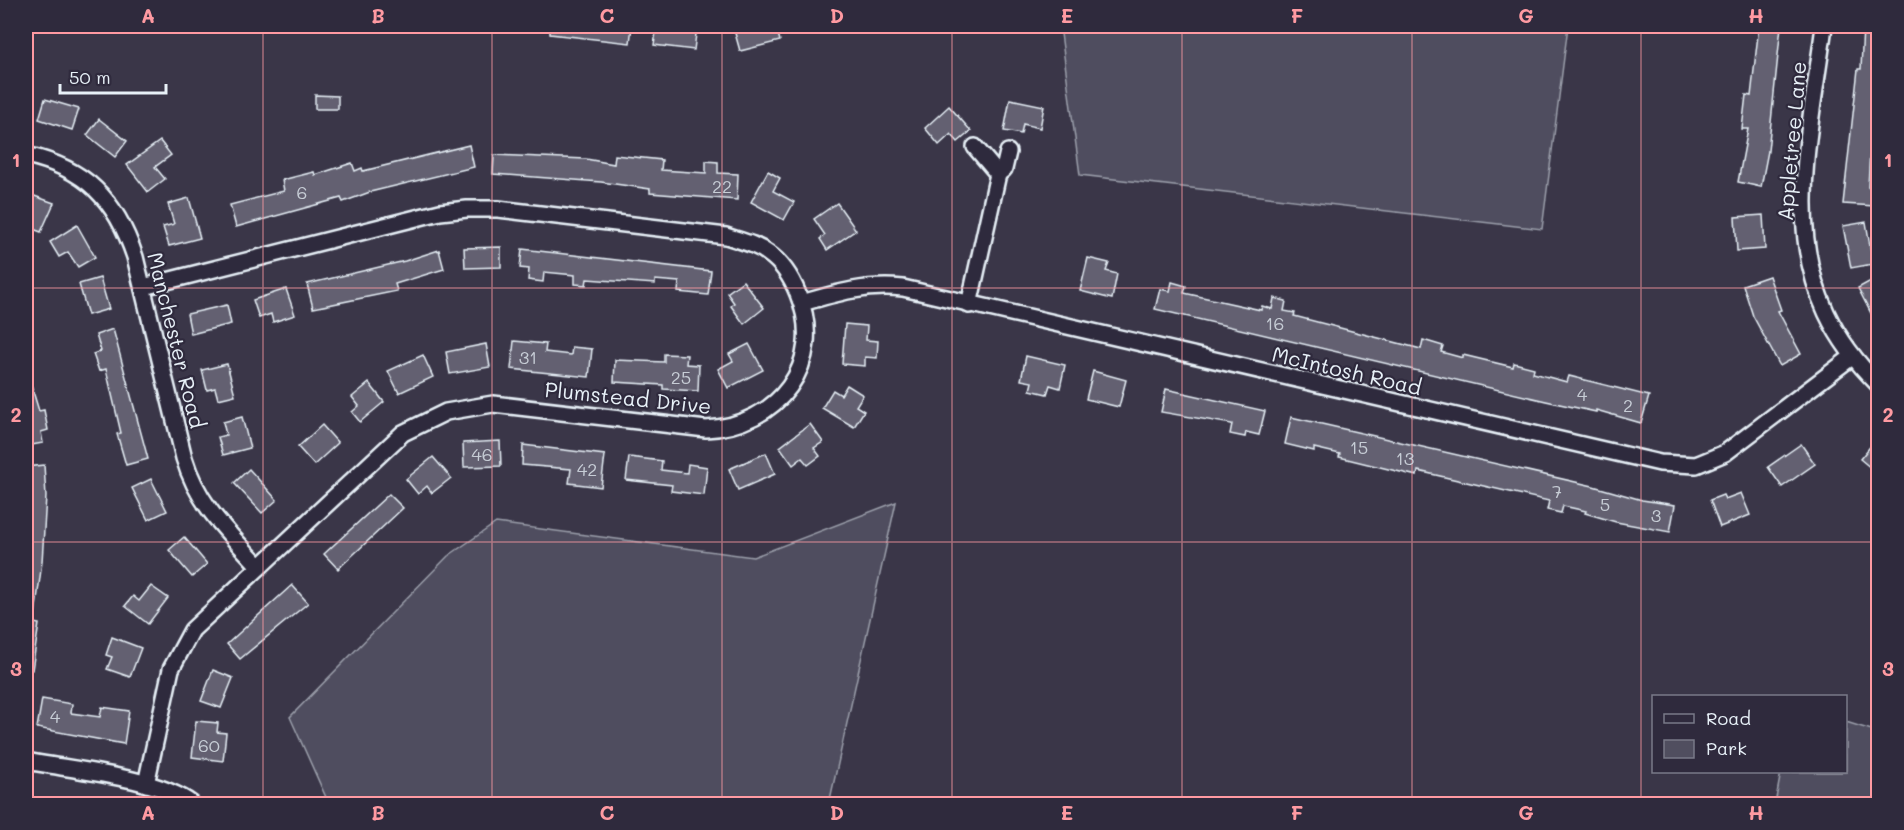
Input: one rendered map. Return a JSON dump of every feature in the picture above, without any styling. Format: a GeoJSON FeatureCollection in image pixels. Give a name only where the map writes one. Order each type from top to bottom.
{"type":"FeatureCollection","features":[{"type":"Feature","properties":{"kind":"street","name":"Appletree Lane"},"geometry":{"type":"LineString","coordinates":[[1824,26],[1804,184],[1803,226],[1810,273],[1839,336],[1878,384]]}},
{"type":"Feature","properties":{"kind":"street"},"geometry":{"type":"LineString","coordinates":[[975,147],[998,174]]}},
{"type":"Feature","properties":{"kind":"street"},"geometry":{"type":"LineString","coordinates":[[969,305],[998,174],[1004,169],[1008,152]]}},
{"type":"Feature","properties":{"kind":"street","name":"Manchester Road"},"geometry":{"type":"LineString","coordinates":[[26,155],[58,163],[73,171],[102,195],[123,225],[143,287],[184,458],[195,489],[211,512],[259,566]]}},
{"type":"Feature","properties":{"kind":"street","name":"Plumstead Drive"},"geometry":{"type":"LineString","coordinates":[[143,287],[440,212],[483,208],[709,234],[743,241],[770,255],[780,264],[802,303],[806,336],[798,371],[778,400],[754,418],[740,425],[706,429],[507,405],[478,405],[446,412],[403,434],[202,619],[177,655],[166,686],[146,784]]}},
{"type":"Feature","properties":{"kind":"street","name":"McIntosh Road"},"geometry":{"type":"LineString","coordinates":[[802,303],[851,289],[876,286],[903,288],[969,305],[1679,465],[1696,465],[1725,453],[1853,356]]}},
{"type":"Feature","properties":{"kind":"street"},"geometry":{"type":"LineString","coordinates":[[26,761],[146,784],[167,790],[192,804]]}},
{"type":"Feature","properties":{"kind":"green space"},"geometry":{"type":"Polygon","coordinates":[[[1060,26],[1568,26],[1542,229],[1080,175],[1060,26]]]}},
{"type":"Feature","properties":{"kind":"green space"},"geometry":{"type":"Polygon","coordinates":[[[896,502],[829,804],[329,804],[290,717],[448,556],[496,523],[753,557],[896,502]]]}},
{"type":"Feature","properties":{"kind":"green space"},"geometry":{"type":"Polygon","coordinates":[[[1847,722],[1878,732],[1878,804],[1775,804],[1781,773],[1847,773],[1847,722]]]}},
{"type":"Feature","properties":{"kind":"building"},"geometry":{"type":"Polygon","coordinates":[[[550,26],[632,26],[630,43],[550,34],[550,26]]]}},
{"type":"Feature","properties":{"kind":"building"},"geometry":{"type":"Polygon","coordinates":[[[657,26],[697,26],[694,50],[654,45],[657,26]]]}},
{"type":"Feature","properties":{"kind":"building"},"geometry":{"type":"Polygon","coordinates":[[[733,26],[776,26],[780,41],[740,51],[733,26]]]}},
{"type":"Feature","properties":{"kind":"building"},"geometry":{"type":"Polygon","coordinates":[[[1759,26],[1781,26],[1768,151],[1761,187],[1738,182],[1748,129],[1742,129],[1746,95],[1751,96],[1759,26]]]}},
{"type":"Feature","properties":{"kind":"building"},"geometry":{"type":"Polygon","coordinates":[[[1863,26],[1878,26],[1878,151],[1870,150],[1868,187],[1876,187],[1875,206],[1843,204],[1858,69],[1861,69],[1863,26]]]}},
{"type":"Feature","properties":{"kind":"building"},"geometry":{"type":"Polygon","coordinates":[[[315,95],[338,96],[338,109],[315,109],[315,95]]]}},
{"type":"Feature","properties":{"kind":"building"},"geometry":{"type":"Polygon","coordinates":[[[45,99],[79,109],[72,130],[39,119],[45,99]]]}},
{"type":"Feature","properties":{"kind":"building"},"geometry":{"type":"Polygon","coordinates":[[[1010,99],[1044,106],[1040,128],[1023,124],[1021,134],[1004,131],[1010,99]]]}},
{"type":"Feature","properties":{"kind":"building"},"geometry":{"type":"Polygon","coordinates":[[[949,106],[971,131],[958,142],[951,134],[939,145],[925,128],[949,106]]]}},
{"type":"Feature","properties":{"kind":"building"},"geometry":{"type":"Polygon","coordinates":[[[99,119],[127,141],[115,157],[87,135],[99,119]]]}},
{"type":"Feature","properties":{"kind":"building"},"geometry":{"type":"Polygon","coordinates":[[[160,141],[171,155],[155,167],[165,179],[148,192],[127,165],[160,141]]]}},
{"type":"Feature","properties":{"kind":"building"},"geometry":{"type":"Polygon","coordinates":[[[469,145],[474,167],[370,192],[343,202],[341,198],[236,227],[230,205],[284,191],[282,180],[314,172],[315,175],[352,163],[355,171],[362,168],[363,171],[469,145]]]}},
{"type":"Feature","properties":{"kind":"building"},"geometry":{"type":"Polygon","coordinates":[[[494,155],[586,159],[614,164],[615,155],[662,160],[661,170],[706,173],[706,161],[718,162],[718,173],[738,174],[737,200],[650,193],[650,189],[601,182],[493,174],[494,155]]]}},
{"type":"Feature","properties":{"kind":"building"},"geometry":{"type":"Polygon","coordinates":[[[768,171],[780,178],[773,191],[794,202],[784,220],[751,202],[768,171]]]}},
{"type":"Feature","properties":{"kind":"building"},"geometry":{"type":"Polygon","coordinates":[[[26,193],[54,203],[41,232],[28,227],[32,218],[26,215],[26,193]]]}},
{"type":"Feature","properties":{"kind":"building"},"geometry":{"type":"Polygon","coordinates":[[[189,198],[200,238],[169,246],[163,227],[174,224],[168,204],[189,198]]]}},
{"type":"Feature","properties":{"kind":"building"},"geometry":{"type":"Polygon","coordinates":[[[837,203],[856,230],[827,250],[820,239],[825,235],[814,219],[837,203]]]}},
{"type":"Feature","properties":{"kind":"building"},"geometry":{"type":"Polygon","coordinates":[[[1763,215],[1765,249],[1737,251],[1735,217],[1763,215]]]}},
{"type":"Feature","properties":{"kind":"building"},"geometry":{"type":"Polygon","coordinates":[[[1866,222],[1873,264],[1851,268],[1843,226],[1866,222]]]}},
{"type":"Feature","properties":{"kind":"building"},"geometry":{"type":"Polygon","coordinates":[[[77,225],[95,257],[78,267],[68,252],[59,257],[50,242],[77,225]]]}},
{"type":"Feature","properties":{"kind":"building"},"geometry":{"type":"Polygon","coordinates":[[[501,247],[501,267],[465,268],[464,248],[501,247]]]}},
{"type":"Feature","properties":{"kind":"building"},"geometry":{"type":"Polygon","coordinates":[[[522,249],[711,271],[708,295],[678,292],[679,282],[655,280],[655,284],[587,279],[586,285],[575,284],[575,275],[544,272],[543,282],[528,280],[529,269],[520,268],[522,249]]]}},
{"type":"Feature","properties":{"kind":"building"},"geometry":{"type":"Polygon","coordinates":[[[439,250],[444,269],[395,284],[397,291],[313,308],[307,284],[405,261],[439,250]]]}},
{"type":"Feature","properties":{"kind":"building"},"geometry":{"type":"Polygon","coordinates":[[[1088,258],[1109,263],[1106,271],[1117,274],[1112,299],[1080,291],[1088,258]]]}},
{"type":"Feature","properties":{"kind":"building"},"geometry":{"type":"Polygon","coordinates":[[[1769,276],[1781,310],[1778,311],[1801,354],[1780,366],[1753,316],[1743,285],[1769,276]]]}},
{"type":"Feature","properties":{"kind":"building"},"geometry":{"type":"Polygon","coordinates":[[[1878,277],[1878,327],[1858,288],[1878,277]]]}},
{"type":"Feature","properties":{"kind":"building"},"geometry":{"type":"Polygon","coordinates":[[[100,278],[109,309],[88,315],[79,284],[100,278]]]}},
{"type":"Feature","properties":{"kind":"building"},"geometry":{"type":"Polygon","coordinates":[[[743,281],[764,308],[744,324],[731,306],[734,303],[727,293],[743,281]]]}},
{"type":"Feature","properties":{"kind":"building"},"geometry":{"type":"Polygon","coordinates":[[[1172,282],[1186,286],[1184,293],[1261,310],[1262,306],[1272,309],[1274,298],[1286,301],[1284,311],[1295,313],[1294,316],[1421,349],[1423,340],[1443,346],[1441,352],[1463,358],[1463,355],[1513,367],[1514,363],[1534,368],[1533,373],[1567,382],[1569,376],[1649,396],[1641,423],[1596,410],[1596,412],[1546,401],[1155,309],[1160,289],[1170,291],[1172,282]]]}},
{"type":"Feature","properties":{"kind":"building"},"geometry":{"type":"Polygon","coordinates":[[[286,289],[295,315],[273,322],[271,314],[259,318],[253,300],[286,289]]]}},
{"type":"Feature","properties":{"kind":"building"},"geometry":{"type":"Polygon","coordinates":[[[227,305],[231,324],[191,334],[187,314],[227,305]]]}},
{"type":"Feature","properties":{"kind":"building"},"geometry":{"type":"Polygon","coordinates":[[[845,324],[867,326],[866,340],[878,341],[877,358],[865,357],[865,366],[842,364],[845,324]]]}},
{"type":"Feature","properties":{"kind":"building"},"geometry":{"type":"Polygon","coordinates":[[[113,329],[148,459],[126,465],[117,434],[121,433],[106,369],[99,371],[93,354],[101,351],[96,335],[113,329]]]}},
{"type":"Feature","properties":{"kind":"building"},"geometry":{"type":"Polygon","coordinates":[[[514,341],[546,344],[545,352],[571,355],[572,347],[592,349],[589,377],[511,369],[514,341]]]}},
{"type":"Feature","properties":{"kind":"building"},"geometry":{"type":"Polygon","coordinates":[[[486,344],[490,367],[450,374],[446,352],[486,344]]]}},
{"type":"Feature","properties":{"kind":"building"},"geometry":{"type":"Polygon","coordinates":[[[749,344],[763,370],[728,388],[718,369],[733,361],[729,354],[749,344]]]}},
{"type":"Feature","properties":{"kind":"building"},"geometry":{"type":"Polygon","coordinates":[[[664,354],[687,355],[686,364],[699,365],[698,391],[663,389],[663,385],[614,382],[615,360],[664,362],[664,354]]]}},
{"type":"Feature","properties":{"kind":"building"},"geometry":{"type":"Polygon","coordinates":[[[423,355],[433,377],[399,393],[388,371],[423,355]]]}},
{"type":"Feature","properties":{"kind":"building"},"geometry":{"type":"Polygon","coordinates":[[[1026,356],[1065,365],[1060,388],[1050,385],[1047,394],[1030,390],[1032,382],[1021,380],[1026,356]]]}},
{"type":"Feature","properties":{"kind":"building"},"geometry":{"type":"Polygon","coordinates":[[[227,364],[235,395],[218,399],[215,388],[207,390],[202,370],[227,364]]]}},
{"type":"Feature","properties":{"kind":"building"},"geometry":{"type":"Polygon","coordinates":[[[1093,371],[1126,380],[1119,407],[1086,399],[1093,371]]]}},
{"type":"Feature","properties":{"kind":"building"},"geometry":{"type":"Polygon","coordinates":[[[26,375],[28,375],[39,411],[44,410],[48,430],[41,432],[43,443],[26,446],[26,375]]]}},
{"type":"Feature","properties":{"kind":"building"},"geometry":{"type":"Polygon","coordinates":[[[369,383],[384,402],[360,422],[352,412],[359,406],[352,397],[369,383]]]}},
{"type":"Feature","properties":{"kind":"building"},"geometry":{"type":"Polygon","coordinates":[[[847,385],[863,395],[856,406],[864,411],[854,427],[822,408],[833,390],[841,395],[847,385]]]}},
{"type":"Feature","properties":{"kind":"building"},"geometry":{"type":"Polygon","coordinates":[[[1166,389],[1265,411],[1259,435],[1246,432],[1245,437],[1230,434],[1232,424],[1161,412],[1166,389]]]}},
{"type":"Feature","properties":{"kind":"building"},"geometry":{"type":"Polygon","coordinates":[[[242,417],[250,448],[223,455],[218,437],[226,435],[223,422],[242,417]]]}},
{"type":"Feature","properties":{"kind":"building"},"geometry":{"type":"Polygon","coordinates":[[[1291,417],[1593,486],[1642,500],[1675,505],[1670,532],[1616,522],[1585,513],[1586,511],[1563,506],[1561,513],[1547,510],[1549,501],[1418,471],[1417,476],[1339,457],[1340,454],[1285,444],[1291,417]]]}},
{"type":"Feature","properties":{"kind":"building"},"geometry":{"type":"Polygon","coordinates":[[[810,424],[823,442],[814,448],[820,456],[808,465],[802,458],[793,465],[780,447],[810,424]]]}},
{"type":"Feature","properties":{"kind":"building"},"geometry":{"type":"Polygon","coordinates":[[[322,425],[338,443],[314,465],[298,447],[322,425]]]}},
{"type":"Feature","properties":{"kind":"building"},"geometry":{"type":"Polygon","coordinates":[[[1878,437],[1878,474],[1860,459],[1878,437]]]}},
{"type":"Feature","properties":{"kind":"building"},"geometry":{"type":"Polygon","coordinates":[[[500,441],[501,466],[464,467],[463,443],[500,441]]]}},
{"type":"Feature","properties":{"kind":"building"},"geometry":{"type":"Polygon","coordinates":[[[1801,444],[1815,464],[1782,487],[1768,467],[1801,444]]]}},
{"type":"Feature","properties":{"kind":"building"},"geometry":{"type":"Polygon","coordinates":[[[523,445],[605,455],[601,487],[569,483],[571,469],[522,465],[523,445]]]}},
{"type":"Feature","properties":{"kind":"building"},"geometry":{"type":"Polygon","coordinates":[[[766,453],[775,474],[738,490],[729,469],[766,453]]]}},
{"type":"Feature","properties":{"kind":"building"},"geometry":{"type":"Polygon","coordinates":[[[433,457],[451,478],[432,493],[427,486],[418,494],[406,479],[433,457]]]}},
{"type":"Feature","properties":{"kind":"building"},"geometry":{"type":"Polygon","coordinates":[[[629,457],[662,461],[661,470],[687,473],[688,464],[707,467],[704,495],[671,491],[672,485],[626,480],[629,457]]]}},
{"type":"Feature","properties":{"kind":"building"},"geometry":{"type":"Polygon","coordinates":[[[44,465],[46,496],[42,562],[34,623],[39,624],[32,670],[26,669],[26,467],[44,465]]]}},
{"type":"Feature","properties":{"kind":"building"},"geometry":{"type":"Polygon","coordinates":[[[249,469],[277,500],[262,513],[234,483],[249,469]]]}},
{"type":"Feature","properties":{"kind":"building"},"geometry":{"type":"Polygon","coordinates":[[[151,479],[167,511],[148,520],[132,488],[151,479]]]}},
{"type":"Feature","properties":{"kind":"building"},"geometry":{"type":"Polygon","coordinates":[[[1741,493],[1750,515],[1720,527],[1710,500],[1723,495],[1725,499],[1741,493]]]}},
{"type":"Feature","properties":{"kind":"building"},"geometry":{"type":"Polygon","coordinates":[[[389,494],[403,508],[338,569],[324,554],[389,494]]]}},
{"type":"Feature","properties":{"kind":"building"},"geometry":{"type":"Polygon","coordinates":[[[184,537],[207,564],[192,577],[169,550],[184,537]]]}},
{"type":"Feature","properties":{"kind":"building"},"geometry":{"type":"Polygon","coordinates":[[[292,585],[308,603],[240,659],[227,644],[292,585]]]}},
{"type":"Feature","properties":{"kind":"building"},"geometry":{"type":"Polygon","coordinates":[[[151,586],[168,598],[148,624],[125,606],[133,596],[139,601],[151,586]]]}},
{"type":"Feature","properties":{"kind":"building"},"geometry":{"type":"Polygon","coordinates":[[[112,637],[141,648],[130,677],[107,669],[112,657],[106,655],[112,637]]]}},
{"type":"Feature","properties":{"kind":"building"},"geometry":{"type":"Polygon","coordinates":[[[213,670],[233,678],[221,708],[201,701],[213,670]]]}},
{"type":"Feature","properties":{"kind":"building"},"geometry":{"type":"Polygon","coordinates":[[[42,699],[72,704],[71,713],[100,717],[102,707],[129,711],[124,744],[37,728],[42,699]]]}},
{"type":"Feature","properties":{"kind":"building"},"geometry":{"type":"Polygon","coordinates":[[[196,721],[218,723],[217,732],[226,733],[223,761],[192,757],[196,721]]]}}]}
